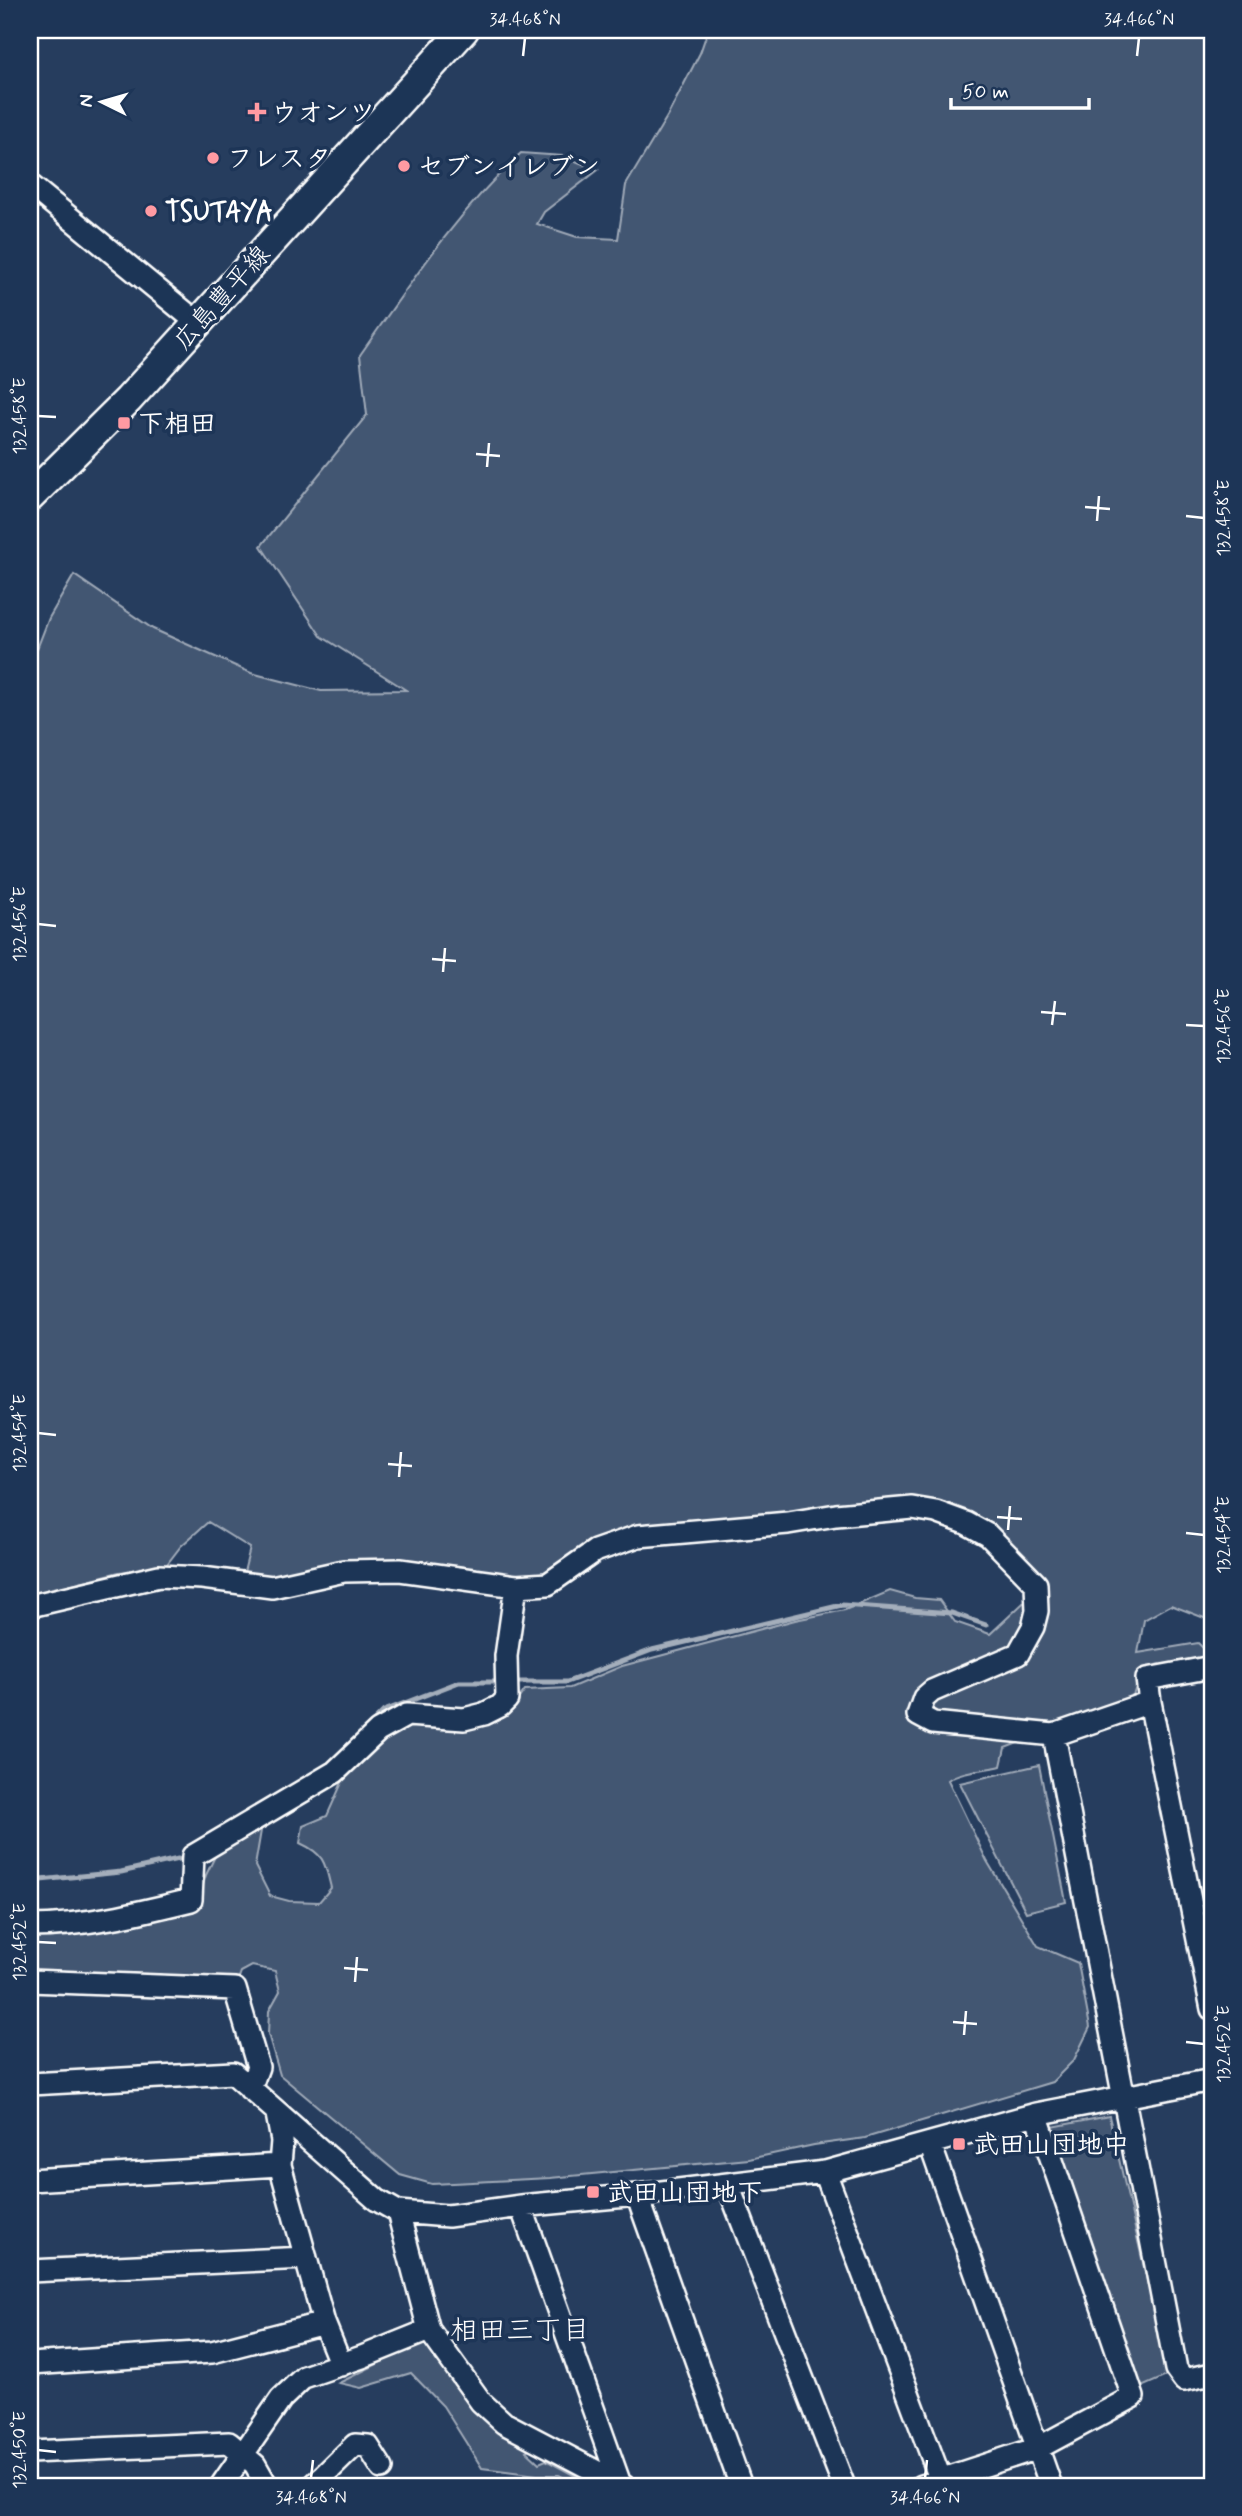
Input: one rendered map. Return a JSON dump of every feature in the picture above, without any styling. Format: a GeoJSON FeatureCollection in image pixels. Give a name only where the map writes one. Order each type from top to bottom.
{"type":"FeatureCollection","features":[{"type":"Feature","properties":{"kind":"main road","name":"広島豊平線"},"geometry":{"type":"LineString","coordinates":[[30,497],[128,400],[464,30]]}},
{"type":"Feature","properties":{"kind":"street"},"geometry":{"type":"LineString","coordinates":[[30,185],[198,323]]}},
{"type":"Feature","properties":{"kind":"street"},"geometry":{"type":"LineString","coordinates":[[30,1606],[159,1576],[202,1578],[272,1587],[344,1571],[400,1570],[516,1586],[548,1584],[595,1551],[638,1536],[788,1523],[836,1515],[912,1508],[936,1512],[966,1522],[988,1535],[1036,1584],[1037,1611],[1033,1627],[1018,1654],[932,1691],[925,1698],[918,1715],[933,1723],[1055,1735],[1150,1702]]}},
{"type":"Feature","properties":{"kind":"street"},"geometry":{"type":"LineString","coordinates":[[30,1926],[57,1926],[121,1917],[191,1899],[193,1856],[335,1772],[378,1731],[407,1715],[464,1719],[500,1706],[507,1699],[506,1657],[516,1586]]}},
{"type":"Feature","properties":{"kind":"street"},"geometry":{"type":"LineString","coordinates":[[1212,1667],[1147,1679],[1212,2009]]}},
{"type":"Feature","properties":{"kind":"street"},"geometry":{"type":"LineString","coordinates":[[1055,1735],[1176,2369],[1184,2380],[1212,2374]]}},
{"type":"Feature","properties":{"kind":"street"},"geometry":{"type":"LineString","coordinates":[[30,1981],[235,1989],[258,2067],[250,2089]]}},
{"type":"Feature","properties":{"kind":"street"},"geometry":{"type":"LineString","coordinates":[[30,2084],[233,2073],[377,2200],[398,2212],[448,2216],[825,2172],[1036,2114],[1212,2080]]}},
{"type":"Feature","properties":{"kind":"street"},"geometry":{"type":"LineString","coordinates":[[277,2114],[282,2141],[280,2165],[324,2323],[341,2365]]}},
{"type":"Feature","properties":{"kind":"street"},"geometry":{"type":"LineString","coordinates":[[920,2486],[942,2482],[1038,2448],[1133,2398],[1036,2114]]}},
{"type":"Feature","properties":{"kind":"street"},"geometry":{"type":"LineString","coordinates":[[930,2144],[1051,2486]]}},
{"type":"Feature","properties":{"kind":"street"},"geometry":{"type":"LineString","coordinates":[[30,2180],[280,2165]]}},
{"type":"Feature","properties":{"kind":"street"},"geometry":{"type":"LineString","coordinates":[[825,2172],[942,2482]]}},
{"type":"Feature","properties":{"kind":"street"},"geometry":{"type":"LineString","coordinates":[[728,2185],[845,2486]]}},
{"type":"Feature","properties":{"kind":"street"},"geometry":{"type":"LineString","coordinates":[[637,2195],[741,2486]]}},
{"type":"Feature","properties":{"kind":"street"},"geometry":{"type":"LineString","coordinates":[[521,2206],[622,2485]]}},
{"type":"Feature","properties":{"kind":"street"},"geometry":{"type":"LineString","coordinates":[[398,2212],[429,2330],[481,2402],[504,2423],[622,2485]]}},
{"type":"Feature","properties":{"kind":"street"},"geometry":{"type":"LineString","coordinates":[[30,2271],[306,2258]]}},
{"type":"Feature","properties":{"kind":"street"},"geometry":{"type":"LineString","coordinates":[[30,2364],[212,2352],[324,2323]]}},
{"type":"Feature","properties":{"kind":"street"},"geometry":{"type":"LineString","coordinates":[[222,2486],[281,2399],[304,2377],[429,2330]]}},
{"type":"Feature","properties":{"kind":"street"},"geometry":{"type":"LineString","coordinates":[[30,2452],[229,2443],[255,2465],[267,2486]]}},
{"type":"Feature","properties":{"kind":"street"},"geometry":{"type":"LineString","coordinates":[[313,2486],[355,2445],[368,2445],[382,2468]]}},
{"type":"Feature","properties":{"kind":"shaded area"},"geometry":{"type":"Polygon","coordinates":[[[708,30],[1212,30],[1212,1621],[1171,1605],[1144,1620],[1138,1653],[1198,1643],[1212,1657],[1140,1674],[1132,1699],[1005,1748],[1001,1766],[965,1773],[948,1780],[987,1861],[1038,1946],[1078,1963],[1090,2027],[1074,2060],[1052,2082],[865,2138],[814,2145],[749,2159],[550,2178],[432,2184],[400,2175],[280,2075],[268,2034],[269,2011],[280,1991],[275,1971],[252,1966],[241,1972],[237,1983],[30,1974],[30,1934],[54,1937],[196,1908],[206,1875],[218,1850],[263,1819],[255,1866],[270,1896],[289,1901],[319,1902],[331,1888],[319,1855],[300,1843],[303,1826],[327,1816],[344,1778],[390,1732],[420,1722],[460,1729],[493,1723],[511,1709],[525,1690],[570,1688],[622,1666],[795,1620],[845,1610],[890,1591],[915,1598],[939,1600],[955,1622],[990,1634],[1034,1593],[1029,1564],[1015,1547],[983,1519],[944,1502],[918,1500],[640,1530],[544,1577],[515,1581],[472,1573],[271,1583],[243,1576],[250,1548],[208,1522],[181,1546],[164,1568],[119,1572],[30,1595],[30,667],[49,618],[74,575],[153,629],[251,673],[321,691],[406,690],[321,636],[261,546],[367,415],[360,355],[455,224],[521,153],[563,156],[598,170],[544,212],[537,224],[577,237],[618,239],[626,185],[668,115],[700,53],[708,30]]]}},
{"type":"Feature","properties":{"kind":"shaded area"},"geometry":{"type":"Polygon","coordinates":[[[1039,1765],[1066,1902],[1026,1912],[960,1783],[1039,1765]]]}},
{"type":"Feature","properties":{"kind":"shaded area"},"geometry":{"type":"Polygon","coordinates":[[[1109,2116],[1169,2375],[1137,2389],[1047,2128],[1109,2116]]]}},
{"type":"Feature","properties":{"kind":"shaded area"},"geometry":{"type":"Polygon","coordinates":[[[427,2339],[532,2447],[526,2451],[539,2463],[546,2460],[594,2486],[580,2486],[559,2475],[482,2468],[443,2406],[411,2373],[361,2388],[339,2383],[427,2339]]]}},
{"type":"Feature","properties":{"kind":"waterway"},"geometry":{"type":"LineString","coordinates":[[513,1682],[567,1682],[652,1650],[842,1605],[952,1613],[986,1625]]}},
{"type":"Feature","properties":{"kind":"waterway"},"geometry":{"type":"LineString","coordinates":[[370,1725],[384,1711],[459,1682],[503,1682]]}},
{"type":"Feature","properties":{"kind":"waterway"},"geometry":{"type":"LineString","coordinates":[[30,1881],[121,1872],[178,1859]]}},
{"type":"Feature","properties":{"kind":"place","name":"ウオンツ"},"geometry":{"type":"Point","coordinates":[257,112]}},
{"type":"Feature","properties":{"kind":"place","name":"フレスタ"},"geometry":{"type":"Point","coordinates":[213,158]}},
{"type":"Feature","properties":{"kind":"place","name":"セブンイレブン"},"geometry":{"type":"Point","coordinates":[404,166]}},
{"type":"Feature","properties":{"kind":"place","name":"TSUTAYA"},"geometry":{"type":"Point","coordinates":[151,211]}},
{"type":"Feature","properties":{"kind":"place","name":"下相田"},"geometry":{"type":"Point","coordinates":[124,423]}},
{"type":"Feature","properties":{"kind":"place","name":"武田山団地中"},"geometry":{"type":"Point","coordinates":[959,2144]}},
{"type":"Feature","properties":{"kind":"place","name":"武田山団地下"},"geometry":{"type":"Point","coordinates":[593,2192]}},
{"type":"Feature","properties":{"kind":"district","name":"相田三丁目"},"geometry":{"type":"Point","coordinates":[520,2329]}}]}
